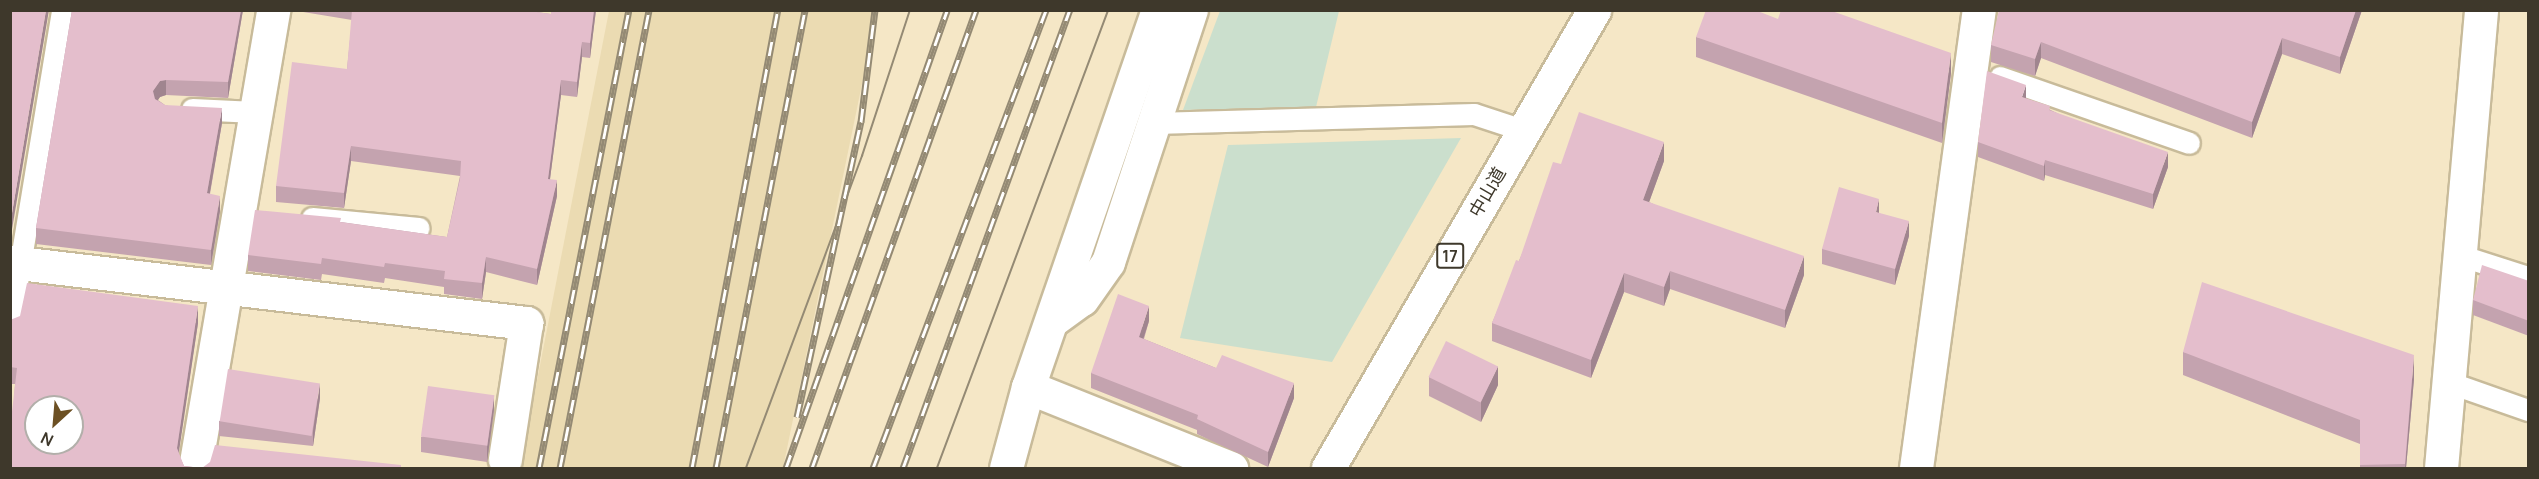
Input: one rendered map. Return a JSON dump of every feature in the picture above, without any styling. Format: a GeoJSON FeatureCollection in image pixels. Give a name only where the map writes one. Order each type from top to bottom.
{"type":"FeatureCollection","features":[{"type":"Feature","properties":{"kind":"main road"},"geometry":{"type":"LineString","coordinates":[[204,455],[224,287],[249,212],[255,112],[273,10]]}},
{"type":"Feature","properties":{"kind":"main road"},"geometry":{"type":"LineString","coordinates":[[1006,468],[1028,387],[1054,319],[1158,10]]}},
{"type":"Feature","properties":{"kind":"main road"},"geometry":{"type":"LineString","coordinates":[[1054,319],[1082,299],[1108,262],[1191,10]]}},
{"type":"Feature","properties":{"kind":"main road","name":"中山道"},"geometry":{"type":"LineString","coordinates":[[1328,468],[1594,10]]}},
{"type":"Feature","properties":{"kind":"main road"},"geometry":{"type":"LineString","coordinates":[[1916,468],[1981,70],[1979,10]]}},
{"type":"Feature","properties":{"kind":"main road"},"geometry":{"type":"LineString","coordinates":[[2441,468],[2481,10]]}},
{"type":"Feature","properties":{"kind":"main road"},"geometry":{"type":"LineString","coordinates":[[15,263],[526,323],[505,459]]}},
{"type":"Feature","properties":{"kind":"main road"},"geometry":{"type":"LineString","coordinates":[[1028,387],[1232,468]]}},
{"type":"Feature","properties":{"kind":"lane"},"geometry":{"type":"LineString","coordinates":[[10,325],[15,263],[62,10]]}},
{"type":"Feature","properties":{"kind":"lane"},"geometry":{"type":"LineString","coordinates":[[1981,70],[2189,143]]}},
{"type":"Feature","properties":{"kind":"lane"},"geometry":{"type":"LineString","coordinates":[[166,108],[255,112]]}},
{"type":"Feature","properties":{"kind":"lane"},"geometry":{"type":"LineString","coordinates":[[1154,123],[1474,114],[1523,130]]}},
{"type":"Feature","properties":{"kind":"lane"},"geometry":{"type":"LineString","coordinates":[[294,216],[419,228]]}},
{"type":"Feature","properties":{"kind":"lane"},"geometry":{"type":"LineString","coordinates":[[2459,255],[2529,277]]}},
{"type":"Feature","properties":{"kind":"lane"},"geometry":{"type":"LineString","coordinates":[[2448,382],[2529,410]]}},
{"type":"Feature","properties":{"kind":"shaded area"},"geometry":{"type":"Polygon","coordinates":[[[609,11],[877,11],[783,468],[520,468],[609,11]]]}},
{"type":"Feature","properties":{"kind":"green space"},"geometry":{"type":"Polygon","coordinates":[[[1220,11],[1339,11],[1316,107],[1183,110],[1220,11]]]}},
{"type":"Feature","properties":{"kind":"green space"},"geometry":{"type":"Polygon","coordinates":[[[1461,138],[1332,362],[1180,338],[1228,145],[1461,138]]]}},
{"type":"Feature","properties":{"kind":"building"},"geometry":{"type":"Polygon","coordinates":[[[10,10],[46,10],[10,225],[10,10]]]}},
{"type":"Feature","properties":{"kind":"building"},"geometry":{"type":"Polygon","coordinates":[[[72,10],[241,10],[228,82],[166,80],[160,81],[153,91],[155,99],[165,105],[222,108],[207,193],[220,196],[211,250],[36,228],[72,10]]]}},
{"type":"Feature","properties":{"kind":"building"},"geometry":{"type":"Polygon","coordinates":[[[352,10],[522,10],[551,14],[551,10],[594,10],[590,43],[582,42],[577,82],[561,80],[548,179],[557,180],[537,269],[486,257],[482,283],[444,279],[445,271],[385,263],[384,267],[322,258],[321,264],[248,255],[255,210],[341,218],[340,222],[447,237],[460,179],[461,161],[351,146],[344,193],[276,186],[292,62],[347,69],[352,10]]]}},
{"type":"Feature","properties":{"kind":"building"},"geometry":{"type":"Polygon","coordinates":[[[1706,10],[1755,10],[1778,19],[1781,10],[1829,10],[1951,53],[1942,123],[1696,37],[1706,10]]]}},
{"type":"Feature","properties":{"kind":"building"},"geometry":{"type":"Polygon","coordinates":[[[1999,10],[2356,10],[2340,57],[2282,38],[2252,122],[2041,42],[2035,59],[1991,45],[1999,10]]]}},
{"type":"Feature","properties":{"kind":"building"},"geometry":{"type":"Polygon","coordinates":[[[1987,71],[2026,85],[2022,97],[2050,106],[2049,110],[2168,152],[2153,194],[2045,160],[2044,166],[1978,142],[1987,71]]]}},
{"type":"Feature","properties":{"kind":"building"},"geometry":{"type":"Polygon","coordinates":[[[1579,112],[1664,142],[1643,200],[1804,256],[1785,310],[1670,271],[1664,287],[1624,273],[1591,360],[1492,323],[1516,260],[1519,261],[1553,162],[1561,164],[1579,112]]]}},
{"type":"Feature","properties":{"kind":"building"},"geometry":{"type":"Polygon","coordinates":[[[1839,187],[1879,199],[1876,212],[1909,221],[1895,269],[1822,249],[1839,187]]]}},
{"type":"Feature","properties":{"kind":"building"},"geometry":{"type":"Polygon","coordinates":[[[2482,265],[2529,281],[2529,321],[2473,300],[2482,265]]]}},
{"type":"Feature","properties":{"kind":"building"},"geometry":{"type":"Polygon","coordinates":[[[2202,282],[2414,355],[2405,464],[2360,465],[2360,420],[2183,352],[2202,282]]]}},
{"type":"Feature","properties":{"kind":"building"},"geometry":{"type":"Polygon","coordinates":[[[27,283],[198,306],[177,448],[184,466],[202,468],[10,468],[10,429],[17,368],[10,367],[10,320],[20,316],[27,283]]]}},
{"type":"Feature","properties":{"kind":"building"},"geometry":{"type":"Polygon","coordinates":[[[1118,294],[1149,306],[1139,337],[1216,368],[1222,355],[1294,383],[1268,452],[1197,419],[1198,415],[1091,373],[1118,294]]]}},
{"type":"Feature","properties":{"kind":"building"},"geometry":{"type":"Polygon","coordinates":[[[1446,341],[1498,366],[1481,402],[1428,377],[1446,341]]]}},
{"type":"Feature","properties":{"kind":"building"},"geometry":{"type":"Polygon","coordinates":[[[228,369],[320,384],[312,436],[220,421],[228,369]]]}},
{"type":"Feature","properties":{"kind":"building"},"geometry":{"type":"Polygon","coordinates":[[[428,386],[494,395],[487,446],[421,437],[428,386]]]}},
{"type":"Feature","properties":{"kind":"building"},"geometry":{"type":"Polygon","coordinates":[[[215,445],[401,465],[401,468],[202,468],[210,462],[215,445]]]}},
{"type":"Feature","properties":{"kind":"tram line"},"geometry":{"type":"LineString","coordinates":[[746,468],[862,156],[910,10]]}},
{"type":"Feature","properties":{"kind":"tram line"},"geometry":{"type":"LineString","coordinates":[[937,468],[1108,10]]}},
{"type":"Feature","properties":{"kind":"railway"},"geometry":{"type":"LineString","coordinates":[[539,468],[629,10]]}},
{"type":"Feature","properties":{"kind":"railway"},"geometry":{"type":"LineString","coordinates":[[560,468],[649,10]]}},
{"type":"Feature","properties":{"kind":"railway"},"geometry":{"type":"LineString","coordinates":[[692,468],[778,10]]}},
{"type":"Feature","properties":{"kind":"railway"},"geometry":{"type":"LineString","coordinates":[[716,468],[805,10]]}},
{"type":"Feature","properties":{"kind":"railway"},"geometry":{"type":"LineString","coordinates":[[797,417],[861,122],[875,10]]}},
{"type":"Feature","properties":{"kind":"railway"},"geometry":{"type":"LineString","coordinates":[[786,468],[947,10]]}},
{"type":"Feature","properties":{"kind":"railway"},"geometry":{"type":"LineString","coordinates":[[812,468],[976,10]]}},
{"type":"Feature","properties":{"kind":"railway"},"geometry":{"type":"LineString","coordinates":[[873,468],[1046,10]]}},
{"type":"Feature","properties":{"kind":"railway"},"geometry":{"type":"LineString","coordinates":[[903,468],[1070,10]]}}]}
